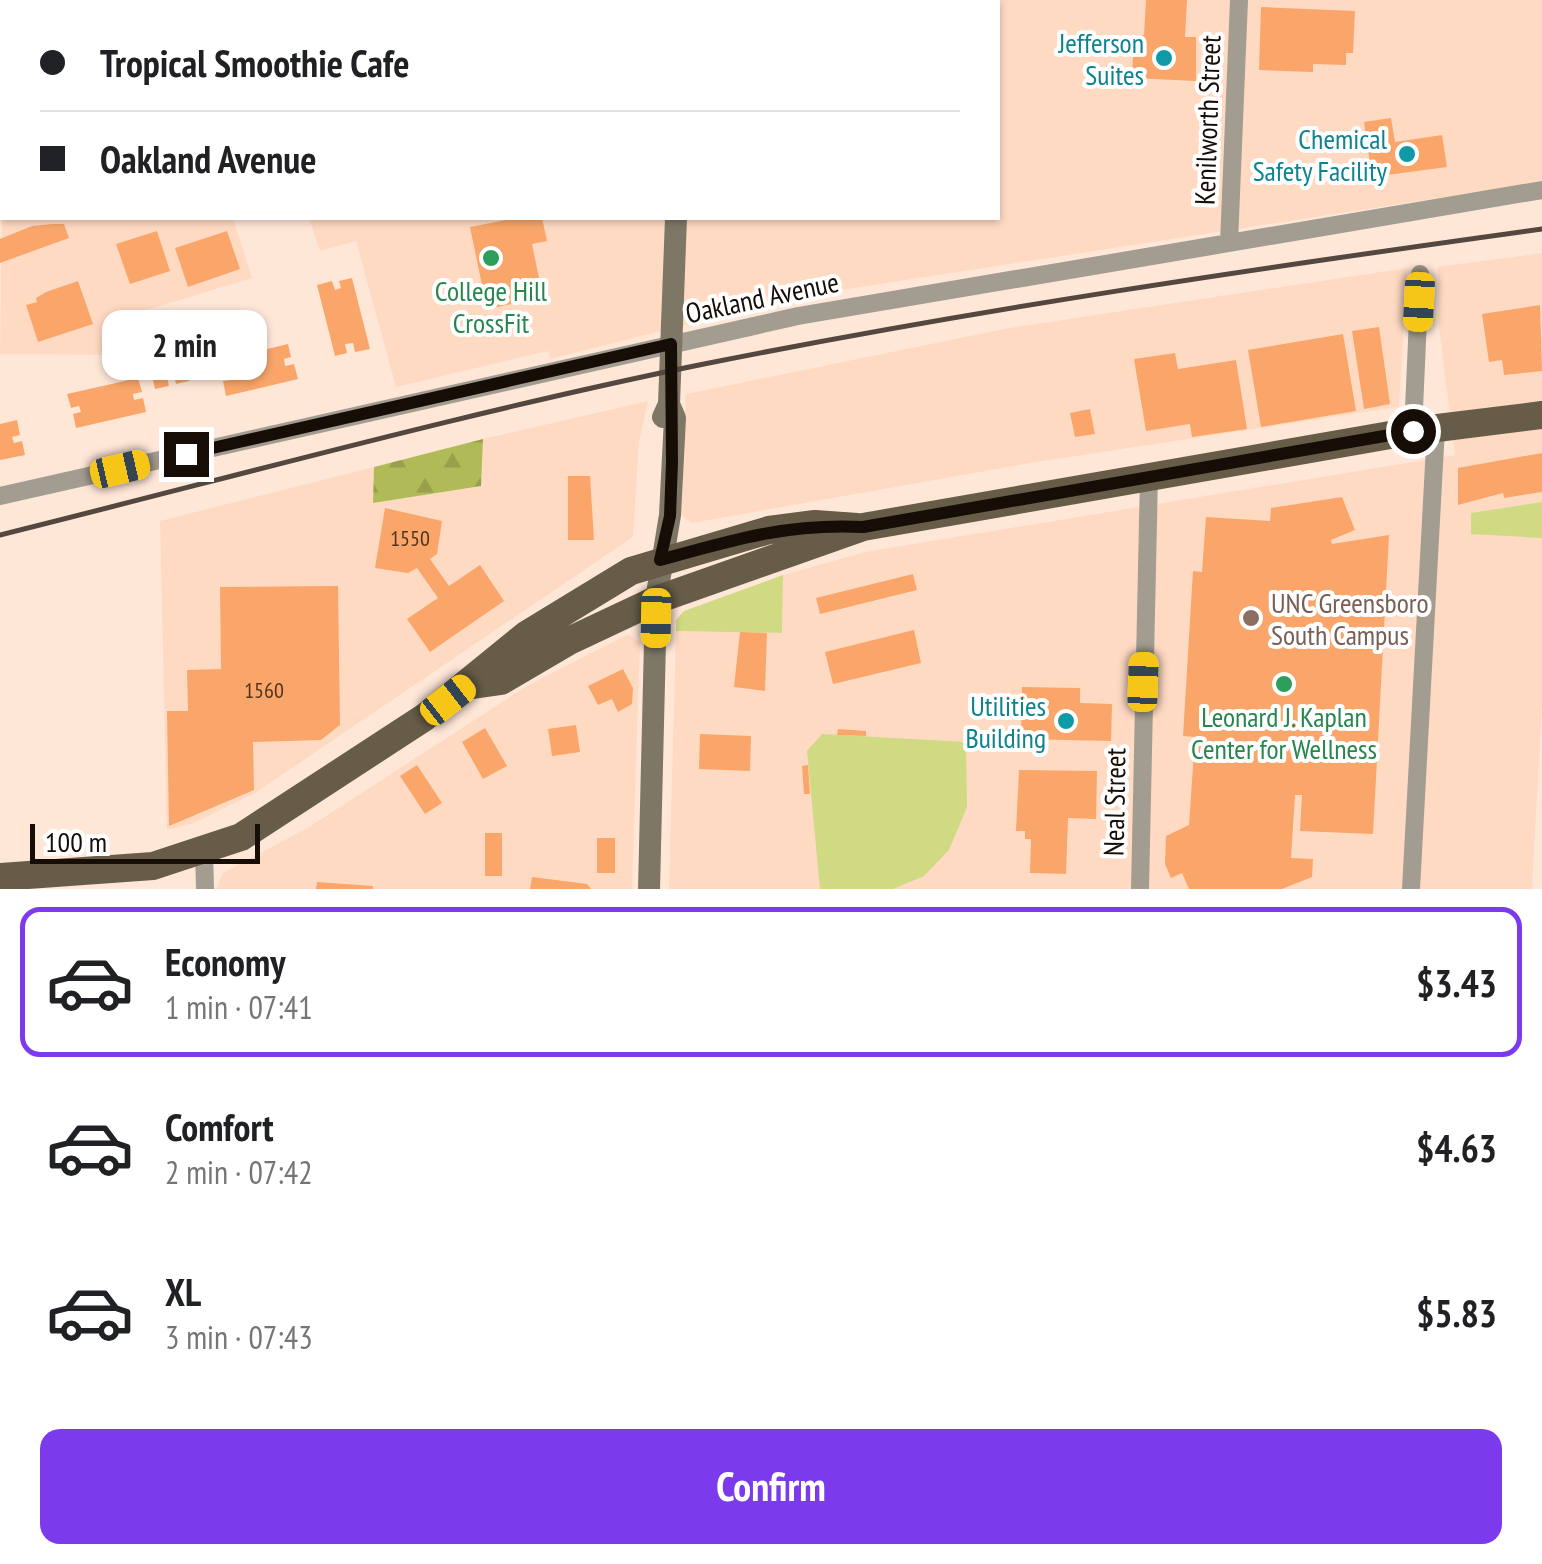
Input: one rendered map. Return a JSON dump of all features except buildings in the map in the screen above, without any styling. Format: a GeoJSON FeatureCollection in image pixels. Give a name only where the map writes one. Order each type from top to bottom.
{"type":"FeatureCollection","features":[{"type":"Feature","properties":{"kind":"main road"},"geometry":{"type":"LineString","coordinates":[[650,889],[656,600],[671,498],[674,418],[669,404],[676,220]]}},
{"type":"Feature","properties":{"kind":"main road"},"geometry":{"type":"LineString","coordinates":[[466,686],[501,681],[571,640],[656,600],[863,527],[1425,429],[1542,415]]}},
{"type":"Feature","properties":{"kind":"main road"},"geometry":{"type":"LineString","coordinates":[[13,881],[153,866],[241,837],[466,686],[492,658],[526,634],[631,571],[769,530],[815,524],[863,527]]}},
{"type":"Feature","properties":{"kind":"street","name":"Kenilworth Street"},"geometry":{"type":"LineString","coordinates":[[1229,243],[1239,0]]}},
{"type":"Feature","properties":{"kind":"street","name":"Oakland Avenue"},"geometry":{"type":"LineString","coordinates":[[0,496],[808,314],[1542,190]]}},
{"type":"Feature","properties":{"kind":"street"},"geometry":{"type":"LineString","coordinates":[[1412,889],[1425,429],[1420,274]]}},
{"type":"Feature","properties":{"kind":"street","name":"Neal Street"},"geometry":{"type":"LineString","coordinates":[[1140,889],[1149,476]]}},
{"type":"Feature","properties":{"kind":"street"},"geometry":{"type":"LineString","coordinates":[[204,851],[205,889]]}},
{"type":"Feature","properties":{"kind":"shaded area"},"geometry":{"type":"Polygon","coordinates":[[[1000,0],[1542,0],[1542,182],[796,297],[550,359],[548,351],[396,387],[356,241],[320,251],[310,220],[1000,220],[1000,0]]]}},
{"type":"Feature","properties":{"kind":"shaded area"},"geometry":{"type":"Polygon","coordinates":[[[2,220],[234,220],[252,278],[131,315],[142,355],[0,354],[2,220]]]}},
{"type":"Feature","properties":{"kind":"shaded area","name":"UNC Greensboro South Campus"},"geometry":{"type":"Polygon","coordinates":[[[1542,253],[1542,703],[1532,889],[669,889],[676,631],[782,633],[783,575],[865,552],[1455,455],[1438,319],[1438,267],[1542,253]]]}},
{"type":"Feature","properties":{"kind":"shaded area"},"geometry":{"type":"Polygon","coordinates":[[[1407,268],[1399,407],[1030,463],[692,523],[680,514],[686,394],[1009,328],[1407,268]]]}},
{"type":"Feature","properties":{"kind":"shaded area"},"geometry":{"type":"Polygon","coordinates":[[[648,401],[639,442],[633,537],[255,793],[194,823],[167,830],[160,521],[374,467],[373,503],[480,486],[483,439],[648,401]]]}},
{"type":"Feature","properties":{"kind":"shaded area"},"geometry":{"type":"Polygon","coordinates":[[[628,634],[640,642],[632,889],[216,889],[223,873],[309,827],[527,686],[628,634]]]}},
{"type":"Feature","properties":{"kind":"green space"},"geometry":{"type":"Polygon","coordinates":[[[483,439],[481,486],[373,503],[374,467],[483,439]]]}},
{"type":"Feature","properties":{"kind":"green space"},"geometry":{"type":"Polygon","coordinates":[[[1542,502],[1542,538],[1471,534],[1471,513],[1542,502]]]}},
{"type":"Feature","properties":{"kind":"green space"},"geometry":{"type":"Polygon","coordinates":[[[783,575],[782,633],[676,631],[676,620],[684,611],[783,575]]]}},
{"type":"Feature","properties":{"kind":"green space"},"geometry":{"type":"Polygon","coordinates":[[[822,734],[966,742],[967,807],[949,850],[924,876],[893,889],[820,889],[807,751],[822,734]]]}},
{"type":"Feature","properties":{"kind":"railway"},"geometry":{"type":"LineString","coordinates":[[0,535],[436,425],[699,365],[1119,291],[1542,229]]}},
{"type":"Feature","properties":{"kind":"place","name":"Jefferson Suites"},"geometry":{"type":"Point","coordinates":[1164,58]}},
{"type":"Feature","properties":{"kind":"place","name":"Chemical Safety Facility"},"geometry":{"type":"Point","coordinates":[1407,154]}},
{"type":"Feature","properties":{"kind":"place","name":"College Hill CrossFit"},"geometry":{"type":"Point","coordinates":[491,258]}},
{"type":"Feature","properties":{"kind":"place","name":"UNC Greensboro South Campus"},"geometry":{"type":"Point","coordinates":[1251,618]}},
{"type":"Feature","properties":{"kind":"place","name":"Leonard J. Kaplan Center for Wellness"},"geometry":{"type":"Point","coordinates":[1284,684]}},
{"type":"Feature","properties":{"kind":"place","name":"Utilities Building"},"geometry":{"type":"Point","coordinates":[1066,721]}},
{"type":"Feature","properties":{"kind":"route"},"geometry":{"type":"LineString","coordinates":[[186,454],[671,344],[669,404],[674,418],[670,516],[660,560],[769,530],[815,524],[863,527],[1413,431]]}}]}
